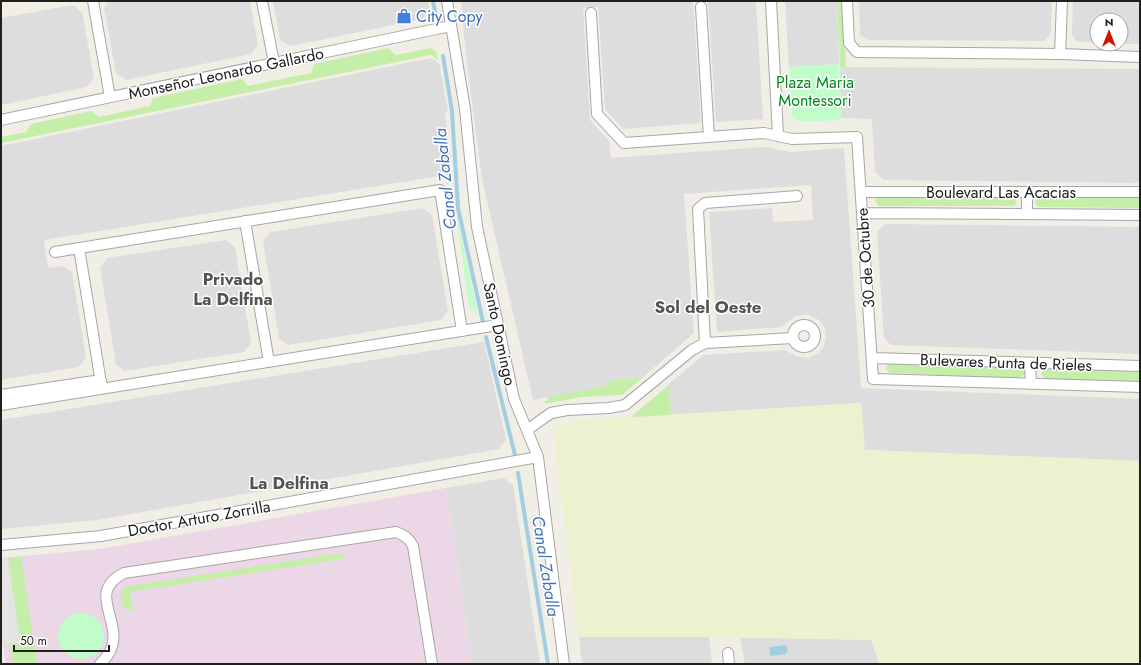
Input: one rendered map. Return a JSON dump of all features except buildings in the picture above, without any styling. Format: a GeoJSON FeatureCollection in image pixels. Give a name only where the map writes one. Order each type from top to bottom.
{"type":"FeatureCollection","features":[{"type":"Feature","properties":{"kind":"street"},"geometry":{"type":"LineString","coordinates":[[93,1],[110,97]]}},
{"type":"Feature","properties":{"kind":"street"},"geometry":{"type":"LineString","coordinates":[[262,1],[274,63]]}},
{"type":"Feature","properties":{"kind":"street","name":"Santo Domingo"},"geometry":{"type":"LineString","coordinates":[[447,1],[465,109],[477,227],[514,399],[538,457],[564,664]]}},
{"type":"Feature","properties":{"kind":"street"},"geometry":{"type":"LineString","coordinates":[[591,13],[597,114],[624,143],[764,133],[778,136],[771,1]]}},
{"type":"Feature","properties":{"kind":"street"},"geometry":{"type":"LineString","coordinates":[[847,1],[849,43],[857,52],[1060,54],[1140,57]]}},
{"type":"Feature","properties":{"kind":"street"},"geometry":{"type":"LineString","coordinates":[[1060,54],[1062,1]]}},
{"type":"Feature","properties":{"kind":"street"},"geometry":{"type":"LineString","coordinates":[[701,7],[709,137]]}},
{"type":"Feature","properties":{"kind":"street","name":"Monseñor Leonardo Gallardo"},"geometry":{"type":"LineString","coordinates":[[1,120],[451,26]]}},
{"type":"Feature","properties":{"kind":"street","name":"30 de Octubre"},"geometry":{"type":"LineString","coordinates":[[778,136],[792,140],[857,136],[874,379]]}},
{"type":"Feature","properties":{"kind":"street"},"geometry":{"type":"LineString","coordinates":[[55,252],[440,190],[462,331]]}},
{"type":"Feature","properties":{"kind":"street","name":"Boulevard Las Acacias"},"geometry":{"type":"LineString","coordinates":[[861,192],[1140,192]]}},
{"type":"Feature","properties":{"kind":"street"},"geometry":{"type":"LineString","coordinates":[[1027,192],[1027,214]]}},
{"type":"Feature","properties":{"kind":"street"},"geometry":{"type":"LineString","coordinates":[[705,343],[698,209],[705,203],[797,196]]}},
{"type":"Feature","properties":{"kind":"street","name":"Boulevard Las Acacias"},"geometry":{"type":"LineString","coordinates":[[862,213],[1140,215]]}},
{"type":"Feature","properties":{"kind":"street"},"geometry":{"type":"LineString","coordinates":[[245,221],[269,362]]}},
{"type":"Feature","properties":{"kind":"street"},"geometry":{"type":"LineString","coordinates":[[78,248],[102,385]]}},
{"type":"Feature","properties":{"kind":"street"},"geometry":{"type":"LineString","coordinates":[[1,395],[102,385],[269,362],[498,325]]}},
{"type":"Feature","properties":{"kind":"street"},"geometry":{"type":"LineString","coordinates":[[527,430],[551,413],[567,410],[610,408],[625,404],[692,350],[705,343],[793,338]]}},
{"type":"Feature","properties":{"kind":"street","name":"Bulevares Punta de Rieles"},"geometry":{"type":"LineString","coordinates":[[872,358],[1140,366]]}},
{"type":"Feature","properties":{"kind":"street"},"geometry":{"type":"LineString","coordinates":[[1030,363],[1031,384]]}},
{"type":"Feature","properties":{"kind":"street","name":"Bulevares Punta de Rieles"},"geometry":{"type":"LineString","coordinates":[[874,379],[1140,387]]}},
{"type":"Feature","properties":{"kind":"street"},"geometry":{"type":"LineString","coordinates":[[1,405],[102,385]]}},
{"type":"Feature","properties":{"kind":"street","name":"Doctor Arturo Zorrilla"},"geometry":{"type":"LineString","coordinates":[[1,545],[101,536],[538,457]]}},
{"type":"Feature","properties":{"kind":"street"},"geometry":{"type":"LineString","coordinates":[[100,664],[111,653],[114,641],[106,595],[108,586],[115,578],[124,573],[396,532],[404,535],[413,546],[432,664]]}},
{"type":"Feature","properties":{"kind":"street"},"geometry":{"type":"LineString","coordinates":[[728,653],[729,664]]}},
{"type":"Feature","properties":{"kind":"shaded area"},"geometry":{"type":"Polygon","coordinates":[[[109,1],[250,1],[258,45],[251,54],[126,80],[116,73],[104,8],[109,1]]]}},
{"type":"Feature","properties":{"kind":"shaded area"},"geometry":{"type":"Polygon","coordinates":[[[273,1],[428,1],[430,10],[423,19],[290,46],[280,40],[273,1]]]}},
{"type":"Feature","properties":{"kind":"shaded area"},"geometry":{"type":"Polygon","coordinates":[[[461,1],[693,1],[701,123],[623,129],[605,109],[598,7],[583,8],[590,120],[609,141],[611,158],[765,147],[791,152],[844,148],[861,388],[1140,399],[1140,461],[864,450],[861,403],[631,417],[703,355],[785,350],[796,356],[808,358],[818,353],[823,348],[826,339],[825,329],[819,320],[807,314],[794,317],[781,327],[717,332],[709,212],[772,208],[773,222],[813,220],[811,185],[684,194],[694,333],[642,378],[611,380],[609,385],[533,400],[482,179],[466,56],[461,1]]]}},
{"type":"Feature","properties":{"kind":"shaded area"},"geometry":{"type":"Polygon","coordinates":[[[708,1],[756,1],[763,119],[716,122],[708,1]]]}},
{"type":"Feature","properties":{"kind":"shaded area"},"geometry":{"type":"Polygon","coordinates":[[[785,1],[837,1],[839,64],[789,67],[785,1]]]}},
{"type":"Feature","properties":{"kind":"shaded area"},"geometry":{"type":"Polygon","coordinates":[[[859,1],[1052,1],[1051,33],[1045,41],[868,40],[860,35],[859,1]]]}},
{"type":"Feature","properties":{"kind":"shaded area"},"geometry":{"type":"Polygon","coordinates":[[[1073,1],[1140,1],[1140,44],[1129,44],[1129,12],[1089,12],[1089,42],[1076,41],[1072,34],[1073,1]]]}},
{"type":"Feature","properties":{"kind":"shaded area"},"geometry":{"type":"Polygon","coordinates":[[[73,5],[82,12],[94,78],[87,87],[1,105],[1,18],[73,5]]]}},
{"type":"Feature","properties":{"kind":"shaded area"},"geometry":{"type":"Polygon","coordinates":[[[431,58],[439,63],[448,111],[445,112],[452,174],[44,240],[48,268],[63,266],[72,272],[86,357],[79,367],[1,380],[1,146],[431,58]]]}},
{"type":"Feature","properties":{"kind":"shaded area"},"geometry":{"type":"Polygon","coordinates":[[[840,67],[1140,69],[1140,183],[884,180],[875,172],[872,119],[841,118],[840,67]]]}},
{"type":"Feature","properties":{"kind":"shaded area"},"geometry":{"type":"Polygon","coordinates":[[[423,208],[432,215],[448,311],[441,320],[288,345],[279,338],[263,241],[271,232],[423,208]]]}},
{"type":"Feature","properties":{"kind":"shaded area"},"geometry":{"type":"Polygon","coordinates":[[[885,224],[1140,227],[1140,354],[891,345],[884,338],[877,232],[885,224]]]}},
{"type":"Feature","properties":{"kind":"shaded area"},"geometry":{"type":"Polygon","coordinates":[[[226,240],[235,247],[251,343],[244,352],[125,371],[116,365],[100,268],[107,258],[226,240]]]}},
{"type":"Feature","properties":{"kind":"shaded area"},"geometry":{"type":"Polygon","coordinates":[[[484,342],[506,440],[499,449],[97,520],[1,529],[1,420],[484,342]]]}},
{"type":"Feature","properties":{"kind":"shaded area"},"geometry":{"type":"Polygon","coordinates":[[[504,478],[513,485],[540,664],[472,664],[446,488],[504,478]]]}},
{"type":"Feature","properties":{"kind":"shaded area"},"geometry":{"type":"Polygon","coordinates":[[[446,488],[472,664],[6,664],[3,645],[1,645],[1,558],[100,549],[446,488]]]}},
{"type":"Feature","properties":{"kind":"shaded area"},"geometry":{"type":"Polygon","coordinates":[[[1,558],[8,558],[20,642],[1,645],[1,558]]]}},
{"type":"Feature","properties":{"kind":"shaded area"},"geometry":{"type":"Polygon","coordinates":[[[579,637],[709,637],[712,664],[582,664],[579,637]]]}},
{"type":"Feature","properties":{"kind":"shaded area"},"geometry":{"type":"Polygon","coordinates":[[[740,637],[872,640],[879,664],[745,664],[740,637]]]}},
{"type":"Feature","properties":{"kind":"green space"},"geometry":{"type":"Polygon","coordinates":[[[837,1],[843,1],[846,67],[840,67],[837,1]]]}},
{"type":"Feature","properties":{"kind":"green space"},"geometry":{"type":"Polygon","coordinates":[[[388,48],[396,55],[430,48],[436,51],[438,60],[431,55],[1,143],[1,137],[26,132],[31,124],[91,111],[99,117],[150,106],[153,98],[242,79],[248,86],[311,73],[314,64],[388,48]]]}},
{"type":"Feature","properties":{"kind":"green space","name":"Plaza Maria Montessori"},"geometry":{"type":"Polygon","coordinates":[[[839,64],[841,120],[800,122],[792,115],[789,67],[839,64]]]}},
{"type":"Feature","properties":{"kind":"green space"},"geometry":{"type":"Polygon","coordinates":[[[1014,196],[1017,202],[1014,206],[879,206],[875,201],[876,197],[1014,196]]]}},
{"type":"Feature","properties":{"kind":"green space"},"geometry":{"type":"Polygon","coordinates":[[[1038,197],[1140,198],[1140,208],[1037,207],[1035,202],[1038,197]]]}},
{"type":"Feature","properties":{"kind":"green space"},"geometry":{"type":"Polygon","coordinates":[[[456,210],[478,315],[469,307],[456,210]]]}},
{"type":"Feature","properties":{"kind":"green space"},"geometry":{"type":"Polygon","coordinates":[[[888,363],[1021,367],[1026,373],[1020,378],[890,373],[886,370],[888,363]]]}},
{"type":"Feature","properties":{"kind":"green space"},"geometry":{"type":"Polygon","coordinates":[[[1045,368],[1140,372],[1140,383],[1045,379],[1041,374],[1045,368]]]}},
{"type":"Feature","properties":{"kind":"green space"},"geometry":{"type":"Polygon","coordinates":[[[642,378],[622,395],[581,397],[545,404],[544,401],[548,400],[547,397],[609,385],[611,380],[642,378]]]}},
{"type":"Feature","properties":{"kind":"green space"},"geometry":{"type":"Polygon","coordinates":[[[669,385],[671,415],[631,417],[669,385]]]}},
{"type":"Feature","properties":{"kind":"green space"},"geometry":{"type":"Polygon","coordinates":[[[861,403],[865,450],[1140,461],[1140,664],[879,664],[871,640],[709,637],[579,637],[553,426],[583,420],[861,403]]]}},
{"type":"Feature","properties":{"kind":"green space"},"geometry":{"type":"Polygon","coordinates":[[[340,553],[344,554],[343,559],[130,592],[133,611],[127,610],[121,604],[122,593],[126,587],[129,586],[340,553]]]}},
{"type":"Feature","properties":{"kind":"green space"},"geometry":{"type":"Polygon","coordinates":[[[21,556],[37,664],[18,664],[18,661],[13,662],[10,644],[20,642],[8,558],[21,556]]]}},
{"type":"Feature","properties":{"kind":"green space"},"geometry":{"type":"Polygon","coordinates":[[[81,613],[94,617],[100,623],[104,636],[100,649],[94,655],[81,659],[68,655],[62,649],[58,636],[62,623],[68,617],[81,613]]]}},
{"type":"Feature","properties":{"kind":"water"},"geometry":{"type":"Polygon","coordinates":[[[785,645],[788,650],[786,654],[770,656],[769,647],[785,645]]]}},
{"type":"Feature","properties":{"kind":"waterway","name":"Canal Zaballa"},"geometry":{"type":"LineString","coordinates":[[433,1],[436,17]]}},
{"type":"Feature","properties":{"kind":"waterway","name":"Canal Zaballa"},"geometry":{"type":"LineString","coordinates":[[443,56],[452,111],[458,208],[483,322]]}},
{"type":"Feature","properties":{"kind":"waterway","name":"Canal Zaballa"},"geometry":{"type":"LineString","coordinates":[[486,337],[515,455]]}},
{"type":"Feature","properties":{"kind":"waterway","name":"Canal Zaballa"},"geometry":{"type":"LineString","coordinates":[[518,473],[548,664]]}},
{"type":"Feature","properties":{"kind":"place","name":"City Copy"},"geometry":{"type":"Point","coordinates":[404,16]}},
{"type":"Feature","properties":{"kind":"district","name":"Privado La Delfina"},"geometry":{"type":"Point","coordinates":[233,289]}},
{"type":"Feature","properties":{"kind":"district","name":"Sol del Oeste"},"geometry":{"type":"Point","coordinates":[708,307]}},
{"type":"Feature","properties":{"kind":"district","name":"La Delfina"},"geometry":{"type":"Point","coordinates":[289,483]}}]}
